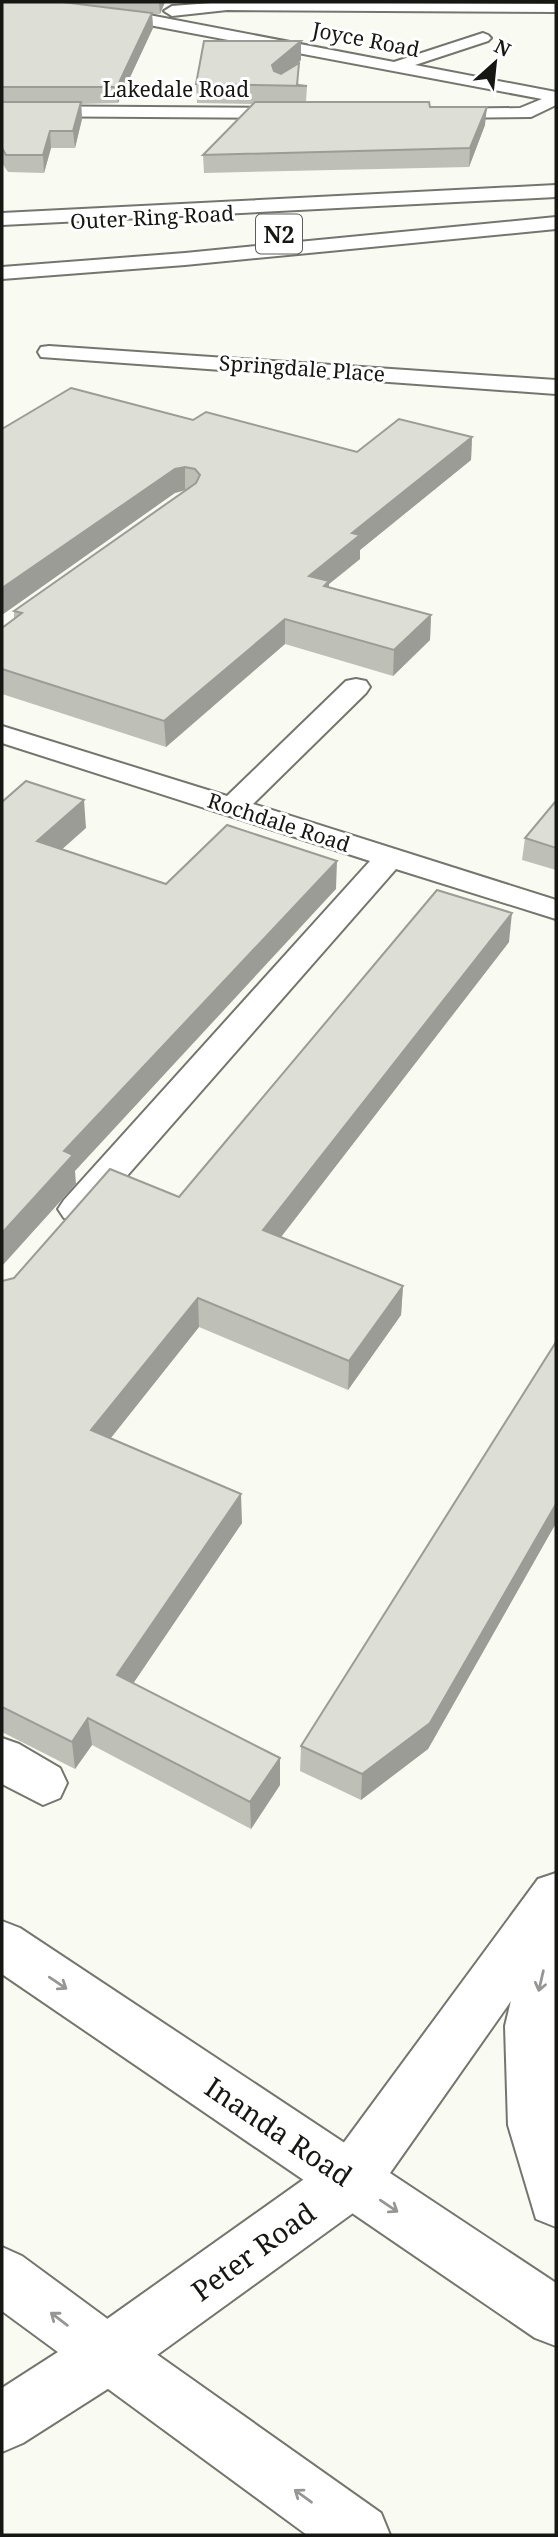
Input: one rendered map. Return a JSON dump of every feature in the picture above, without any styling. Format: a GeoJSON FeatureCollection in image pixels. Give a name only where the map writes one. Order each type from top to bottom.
{"type":"FeatureCollection","features":[{"type":"Feature","properties":{"kind":"main road"},"geometry":{"type":"LineString","coordinates":[[92,11],[128,2]]}},
{"type":"Feature","properties":{"kind":"main road","name":"Joyce Road"},"geometry":{"type":"LineString","coordinates":[[2,3],[139,18],[556,97]]}},
{"type":"Feature","properties":{"kind":"main road"},"geometry":{"type":"LineString","coordinates":[[139,18],[181,6],[249,4],[556,8]]}},
{"type":"Feature","properties":{"kind":"main road"},"geometry":{"type":"LineString","coordinates":[[398,66],[483,38]]}},
{"type":"Feature","properties":{"kind":"main road"},"geometry":{"type":"LineString","coordinates":[[305,69],[327,52]]}},
{"type":"Feature","properties":{"kind":"main road"},"geometry":{"type":"LineString","coordinates":[[413,113],[520,113],[538,109],[556,97]]}},
{"type":"Feature","properties":{"kind":"main road","name":"Lakedale Road"},"geometry":{"type":"LineString","coordinates":[[2,111],[317,113]]}},
{"type":"Feature","properties":{"kind":"main road"},"geometry":{"type":"LineString","coordinates":[[2,203],[556,179]]}},
{"type":"Feature","properties":{"kind":"main road","name":"Outer Ring Road"},"geometry":{"type":"LineString","coordinates":[[2,219],[556,191]]}},
{"type":"Feature","properties":{"kind":"main road"},"geometry":{"type":"LineString","coordinates":[[2,273],[185,259],[556,221]]}},
{"type":"Feature","properties":{"kind":"main road","name":"Outer Ring Road"},"geometry":{"type":"LineString","coordinates":[[214,237],[556,221]]}},
{"type":"Feature","properties":{"kind":"main road"},"geometry":{"type":"LineString","coordinates":[[2,261],[379,239]]}},
{"type":"Feature","properties":{"kind":"main road","name":"Springdale Place"},"geometry":{"type":"LineString","coordinates":[[48,352],[556,387]]}},
{"type":"Feature","properties":{"kind":"main road"},"geometry":{"type":"LineString","coordinates":[[233,807],[356,687]]}},
{"type":"Feature","properties":{"kind":"main road","name":"Rochdale Road"},"geometry":{"type":"LineString","coordinates":[[7,741],[233,807],[556,910]]}},
{"type":"Feature","properties":{"kind":"main road"},"geometry":{"type":"LineString","coordinates":[[57,1232],[390,857]]}},
{"type":"Feature","properties":{"kind":"main road"},"geometry":{"type":"LineString","coordinates":[[2,1759],[43,1783]]}},
{"type":"Feature","properties":{"kind":"main road","name":"Peter Road"},"geometry":{"type":"LineString","coordinates":[[2,2421],[107,2355],[351,2180],[556,1896]]}},
{"type":"Feature","properties":{"kind":"main road"},"geometry":{"type":"LineString","coordinates":[[556,1914],[531,2026],[535,2124],[556,2199]]}},
{"type":"Feature","properties":{"kind":"main road","name":"Inanda Road"},"geometry":{"type":"LineString","coordinates":[[2,1945],[556,2317]]}},
{"type":"Feature","properties":{"kind":"main road"},"geometry":{"type":"LineString","coordinates":[[2,2276],[107,2355],[359,2535]]}},
{"type":"Feature","properties":{"kind":"building"},"geometry":{"type":"Polygon","coordinates":[[[2,2],[62,2],[152,13],[117,87],[2,87],[2,2]]]}},
{"type":"Feature","properties":{"kind":"building"},"geometry":{"type":"Polygon","coordinates":[[[204,41],[301,41],[272,65],[274,71],[281,74],[299,63],[297,85],[307,86],[196,84],[204,41]]]}},
{"type":"Feature","properties":{"kind":"building"},"geometry":{"type":"Polygon","coordinates":[[[2,102],[81,102],[73,131],[50,131],[43,155],[6,155],[2,148],[2,102]]]}},
{"type":"Feature","properties":{"kind":"building"},"geometry":{"type":"Polygon","coordinates":[[[255,102],[429,102],[430,107],[487,107],[470,148],[203,155],[255,102]]]}},
{"type":"Feature","properties":{"kind":"building"},"geometry":{"type":"Polygon","coordinates":[[[71,388],[193,420],[206,412],[357,452],[399,419],[472,437],[352,533],[360,535],[309,576],[329,581],[324,586],[431,615],[394,650],[285,619],[164,721],[2,669],[2,628],[22,613],[14,611],[196,483],[200,475],[195,469],[175,469],[2,588],[2,429],[71,388]]]}},
{"type":"Feature","properties":{"kind":"building"},"geometry":{"type":"Polygon","coordinates":[[[26,781],[84,800],[37,841],[166,884],[227,825],[337,861],[64,1151],[73,1155],[2,1233],[2,802],[26,781]]]}},
{"type":"Feature","properties":{"kind":"building"},"geometry":{"type":"Polygon","coordinates":[[[555,802],[556,848],[525,838],[555,802]]]}},
{"type":"Feature","properties":{"kind":"building"},"geometry":{"type":"Polygon","coordinates":[[[437,890],[512,913],[263,1230],[403,1286],[349,1361],[198,1298],[91,1430],[241,1494],[117,1675],[280,1758],[250,1802],[88,1718],[72,1742],[2,1707],[2,1281],[14,1278],[110,1169],[179,1197],[437,890]]]}},
{"type":"Feature","properties":{"kind":"building"},"geometry":{"type":"Polygon","coordinates":[[[556,1342],[556,1504],[430,1723],[362,1774],[301,1746],[556,1342]]]}}]}
